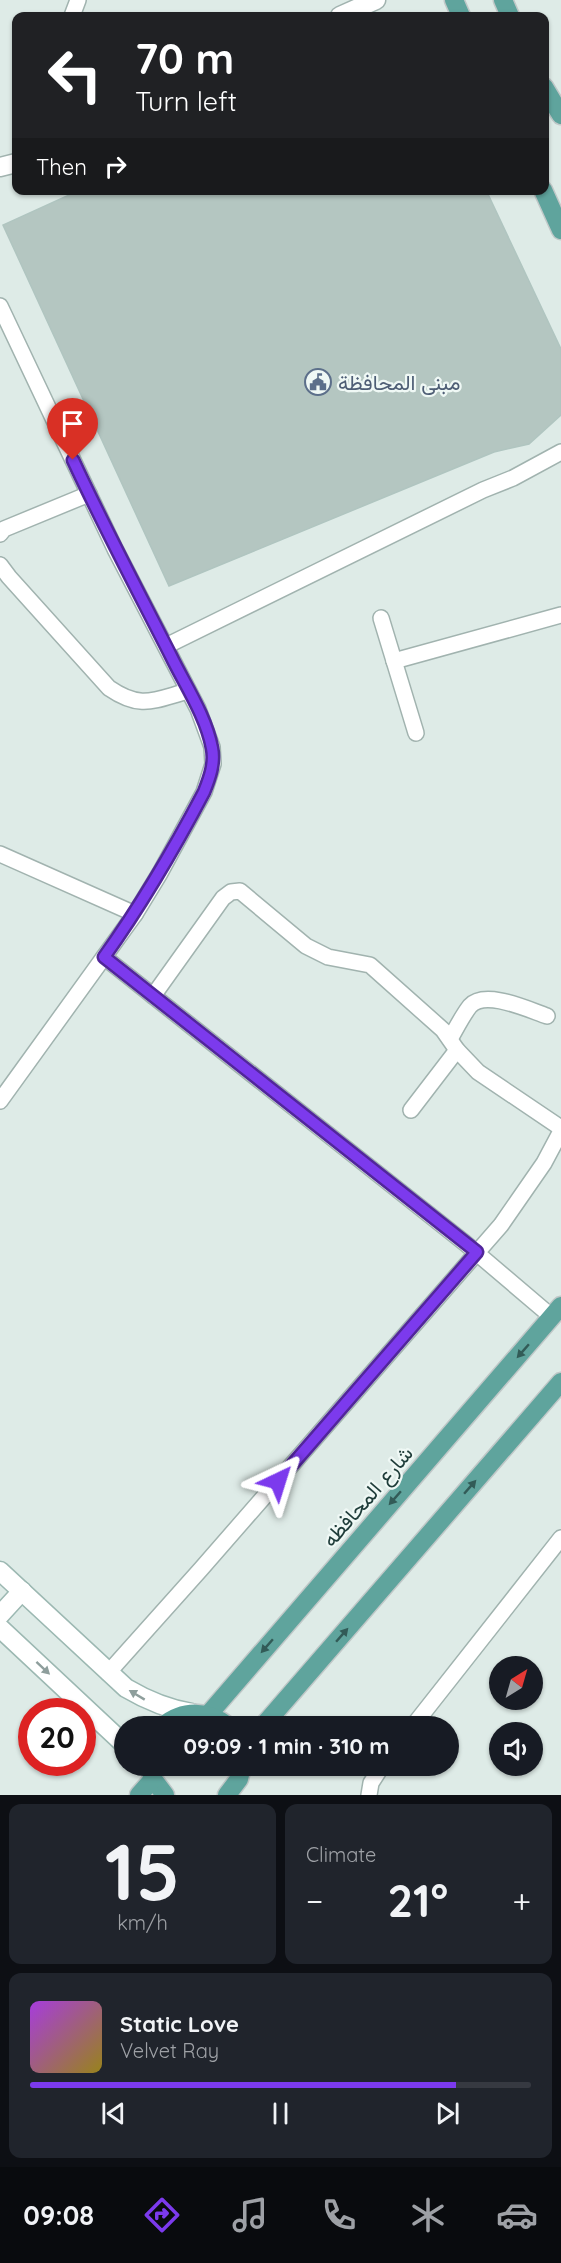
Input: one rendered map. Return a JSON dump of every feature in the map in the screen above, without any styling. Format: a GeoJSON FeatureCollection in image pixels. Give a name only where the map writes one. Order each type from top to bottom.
{"type":"FeatureCollection","features":[{"type":"Feature","properties":{"kind":"main road"},"geometry":{"type":"LineString","coordinates":[[349,12],[376,0]]}},
{"type":"Feature","properties":{"kind":"main road"},"geometry":{"type":"LineString","coordinates":[[549,95],[561,115]]}},
{"type":"Feature","properties":{"kind":"main road"},"geometry":{"type":"LineString","coordinates":[[547,195],[557,209],[561,230]]}},
{"type":"Feature","properties":{"kind":"main road","name":"شارع المحافظه"},"geometry":{"type":"LineString","coordinates":[[200,1714],[556,1312]]}},
{"type":"Feature","properties":{"kind":"main road"},"geometry":{"type":"LineString","coordinates":[[272,1716],[561,1382]]}},
{"type":"Feature","properties":{"kind":"main road"},"geometry":{"type":"LineString","coordinates":[[0,1571],[126,1688],[146,1701],[169,1709],[207,1716]]}},
{"type":"Feature","properties":{"kind":"main road"},"geometry":{"type":"LineString","coordinates":[[0,1615],[22,1591]]}},
{"type":"Feature","properties":{"kind":"main road"},"geometry":{"type":"LineString","coordinates":[[0,1628],[114,1735]]}},
{"type":"Feature","properties":{"kind":"main road"},"geometry":{"type":"LineString","coordinates":[[177,1716],[200,1714]]}},
{"type":"Feature","properties":{"kind":"main road"},"geometry":{"type":"LineString","coordinates":[[139,1795],[147,1776]]}},
{"type":"Feature","properties":{"kind":"main road"},"geometry":{"type":"LineString","coordinates":[[154,1776],[165,1795]]}},
{"type":"Feature","properties":{"kind":"main road"},"geometry":{"type":"LineString","coordinates":[[230,1794],[240,1776]]}},
{"type":"Feature","properties":{"kind":"lane"},"geometry":{"type":"LineString","coordinates":[[0,306],[88,494],[198,709],[212,747],[213,764],[210,778],[171,854],[135,914],[0,1101]]}},
{"type":"Feature","properties":{"kind":"lane"},"geometry":{"type":"LineString","coordinates":[[166,646],[483,490],[513,478],[561,452]]}},
{"type":"Feature","properties":{"kind":"lane"},"geometry":{"type":"LineString","coordinates":[[0,534],[4,529],[88,494]]}},
{"type":"Feature","properties":{"kind":"lane"},"geometry":{"type":"LineString","coordinates":[[0,565],[109,688],[135,702],[147,702],[188,691]]}},
{"type":"Feature","properties":{"kind":"lane"},"geometry":{"type":"LineString","coordinates":[[394,661],[561,615]]}},
{"type":"Feature","properties":{"kind":"lane"},"geometry":{"type":"LineString","coordinates":[[381,618],[417,733]]}},
{"type":"Feature","properties":{"kind":"lane"},"geometry":{"type":"LineString","coordinates":[[0,854],[135,914]]}},
{"type":"Feature","properties":{"kind":"lane"},"geometry":{"type":"LineString","coordinates":[[108,1672],[201,1569],[477,1252],[524,1194],[561,1130],[478,1072],[443,1030],[370,965],[316,952],[240,891],[231,892],[223,898],[153,996]]}},
{"type":"Feature","properties":{"kind":"lane"},"geometry":{"type":"LineString","coordinates":[[104,957],[556,1312]]}},
{"type":"Feature","properties":{"kind":"lane"},"geometry":{"type":"LineString","coordinates":[[411,1110],[454,1045],[471,1006],[482,999],[495,999],[547,1016]]}},
{"type":"Feature","properties":{"kind":"lane"},"geometry":{"type":"LineString","coordinates":[[421,1716],[561,1538]]}},
{"type":"Feature","properties":{"kind":"lane"},"geometry":{"type":"LineString","coordinates":[[369,1795],[371,1783],[376,1776]]}},
{"type":"Feature","properties":{"kind":"building","name":"مبنى المحافظة"},"geometry":{"type":"Polygon","coordinates":[[[69,195],[488,195],[561,349],[561,415],[529,444],[494,452],[169,586],[3,225],[69,195]]]}},
{"type":"Feature","properties":{"kind":"place","name":"مبنى المحافظة"},"geometry":{"type":"Point","coordinates":[318,382]}},
{"type":"Feature","properties":{"kind":"route"},"geometry":{"type":"LineString","coordinates":[[73,460],[115,549],[198,709],[212,747],[213,764],[204,792],[160,873],[135,914],[104,957],[477,1252],[278,1481]]}}]}
